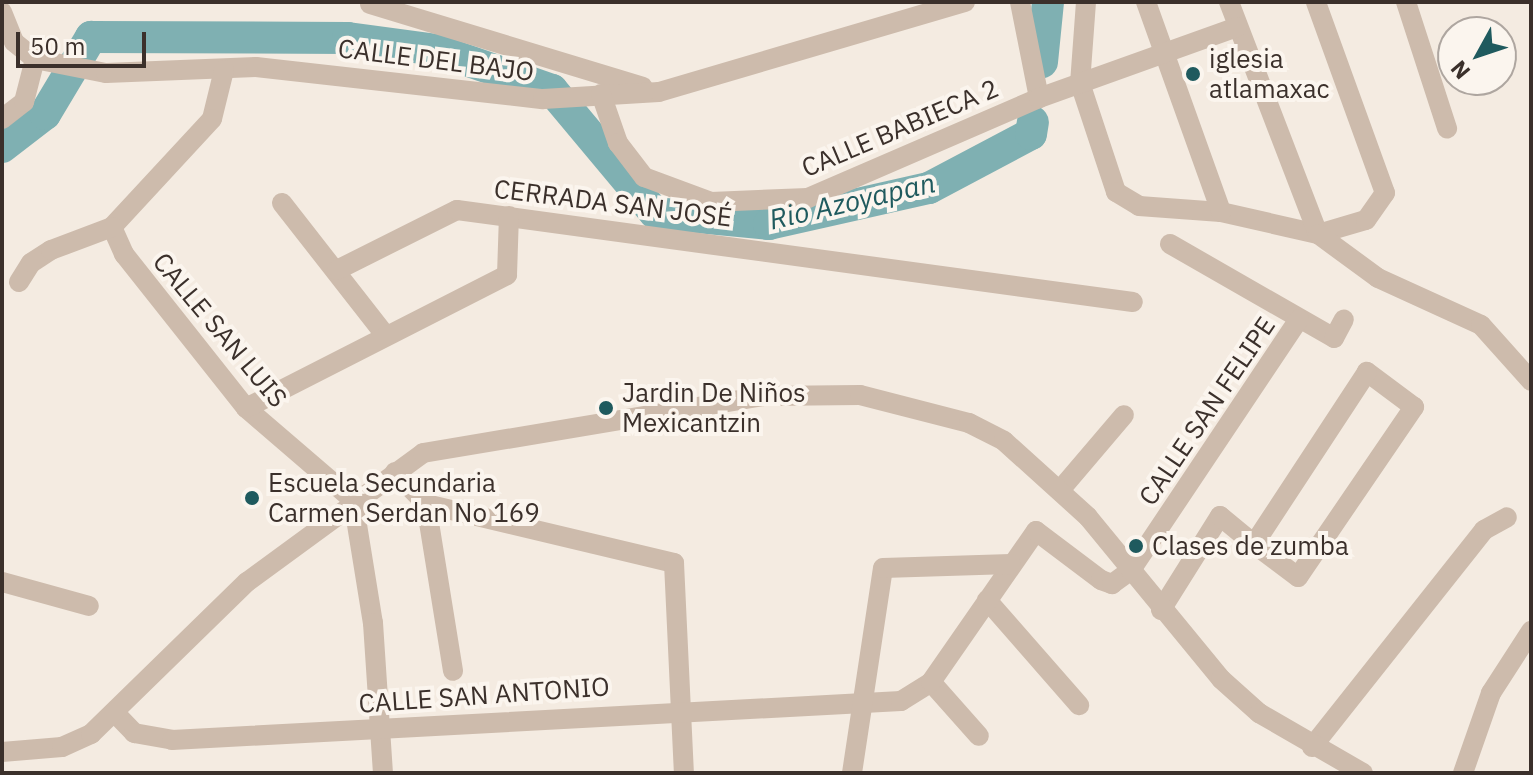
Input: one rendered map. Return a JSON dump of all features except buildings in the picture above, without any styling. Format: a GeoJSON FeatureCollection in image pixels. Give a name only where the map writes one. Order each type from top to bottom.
{"type":"FeatureCollection","features":[{"type":"Feature","properties":{"kind":"street","name":"CALLE DEL BAJO"},"geometry":{"type":"LineString","coordinates":[[41,61],[106,73],[286,70],[543,99],[659,92],[965,2]]}},
{"type":"Feature","properties":{"kind":"street"},"geometry":{"type":"LineString","coordinates":[[1020,2],[1039,98]]}},
{"type":"Feature","properties":{"kind":"street"},"geometry":{"type":"LineString","coordinates":[[1086,2],[1080,83],[1125,201],[1221,212],[1318,234],[1378,278],[1481,325],[1531,381]]}},
{"type":"Feature","properties":{"kind":"street"},"geometry":{"type":"LineString","coordinates":[[1146,2],[1221,212]]}},
{"type":"Feature","properties":{"kind":"street"},"geometry":{"type":"LineString","coordinates":[[1229,2],[1318,234]]}},
{"type":"Feature","properties":{"kind":"street"},"geometry":{"type":"LineString","coordinates":[[1316,2],[1385,193],[1366,220],[1318,234]]}},
{"type":"Feature","properties":{"kind":"street"},"geometry":{"type":"LineString","coordinates":[[1406,2],[1447,128]]}},
{"type":"Feature","properties":{"kind":"street"},"geometry":{"type":"LineString","coordinates":[[370,4],[659,92]]}},
{"type":"Feature","properties":{"kind":"street"},"geometry":{"type":"LineString","coordinates":[[2,12],[14,42],[41,61],[24,102],[2,119]]}},
{"type":"Feature","properties":{"kind":"street","name":"CALLE BABIECA 2"},"geometry":{"type":"LineString","coordinates":[[593,94],[618,143],[644,177],[711,202],[808,198],[1039,98],[1237,27]]}},
{"type":"Feature","properties":{"kind":"street"},"geometry":{"type":"LineString","coordinates":[[19,282],[31,263],[51,250],[112,227],[212,119],[224,70]]}},
{"type":"Feature","properties":{"kind":"street"},"geometry":{"type":"LineString","coordinates":[[282,203],[386,336]]}},
{"type":"Feature","properties":{"kind":"street","name":"CERRADA SAN JOSÉ"},"geometry":{"type":"LineString","coordinates":[[337,270],[457,210],[1133,302]]}},
{"type":"Feature","properties":{"kind":"street"},"geometry":{"type":"LineString","coordinates":[[246,408],[507,275],[509,216]]}},
{"type":"Feature","properties":{"kind":"street","name":"CALLE SAN LUIS"},"geometry":{"type":"LineString","coordinates":[[112,227],[124,254],[246,408],[353,500]]}},
{"type":"Feature","properties":{"kind":"street"},"geometry":{"type":"LineString","coordinates":[[1170,244],[1334,338],[1344,319]]}},
{"type":"Feature","properties":{"kind":"street","name":"CALLE SAN FELIPE"},"geometry":{"type":"LineString","coordinates":[[1131,570],[1299,319]]}},
{"type":"Feature","properties":{"kind":"street"},"geometry":{"type":"LineString","coordinates":[[1161,610],[1220,516],[1254,544],[1298,577],[1414,407],[1367,372],[1254,544]]}},
{"type":"Feature","properties":{"kind":"street"},"geometry":{"type":"LineString","coordinates":[[2,752],[62,747],[115,713],[247,582],[353,500],[423,453],[499,436],[764,396],[860,395],[969,423],[1061,489],[1221,679],[1312,747],[1363,773]]}},
{"type":"Feature","properties":{"kind":"street"},"geometry":{"type":"LineString","coordinates":[[1061,489],[1124,415]]}},
{"type":"Feature","properties":{"kind":"street"},"geometry":{"type":"LineString","coordinates":[[395,472],[426,504],[674,563],[684,773]]}},
{"type":"Feature","properties":{"kind":"street"},"geometry":{"type":"LineString","coordinates":[[353,500],[384,728],[383,773]]}},
{"type":"Feature","properties":{"kind":"street"},"geometry":{"type":"LineString","coordinates":[[426,504],[453,671]]}},
{"type":"Feature","properties":{"kind":"street"},"geometry":{"type":"LineString","coordinates":[[1312,747],[1484,530],[1507,517]]}},
{"type":"Feature","properties":{"kind":"street"},"geometry":{"type":"LineString","coordinates":[[979,736],[931,682],[1036,531],[1101,580],[1112,584],[1131,570]]}},
{"type":"Feature","properties":{"kind":"street"},"geometry":{"type":"LineString","coordinates":[[852,773],[866,700],[883,568],[1011,564]]}},
{"type":"Feature","properties":{"kind":"street"},"geometry":{"type":"LineString","coordinates":[[2,582],[89,606]]}},
{"type":"Feature","properties":{"kind":"street"},"geometry":{"type":"LineString","coordinates":[[987,600],[1079,705]]}},
{"type":"Feature","properties":{"kind":"street"},"geometry":{"type":"LineString","coordinates":[[1463,773],[1491,693],[1531,631]]}},
{"type":"Feature","properties":{"kind":"street","name":"CALLE SAN ANTONIO"},"geometry":{"type":"LineString","coordinates":[[115,713],[134,733],[160,739],[682,708],[901,701],[931,682]]}},
{"type":"Feature","properties":{"kind":"waterway","name":"Rio Azoyapan"},"geometry":{"type":"LineString","coordinates":[[1042,62],[1048,2]]}},
{"type":"Feature","properties":{"kind":"waterway","name":"Rio Azoyapan"},"geometry":{"type":"LineString","coordinates":[[2,147],[45,114],[91,37],[348,38],[437,50],[552,90],[655,213],[769,224],[929,188],[1031,134],[1033,122]]}},
{"type":"Feature","properties":{"kind":"place","name":"iglesia atlamaxac"},"geometry":{"type":"Point","coordinates":[1193,74]}},
{"type":"Feature","properties":{"kind":"place","name":"Jardin De Niños Mexicantzin"},"geometry":{"type":"Point","coordinates":[606,408]}},
{"type":"Feature","properties":{"kind":"place","name":"Escuela Secundaria Carmen Serdan No 169"},"geometry":{"type":"Point","coordinates":[252,498]}},
{"type":"Feature","properties":{"kind":"place","name":"Clases de zumba"},"geometry":{"type":"Point","coordinates":[1136,546]}}]}
